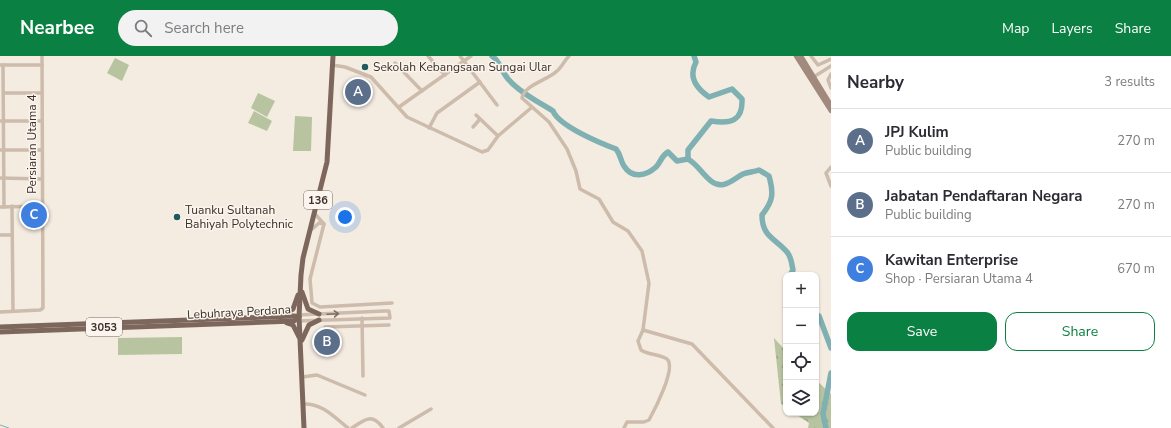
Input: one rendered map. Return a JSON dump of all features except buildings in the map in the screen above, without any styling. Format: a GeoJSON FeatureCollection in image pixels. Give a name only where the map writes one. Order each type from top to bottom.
{"type":"FeatureCollection","features":[{"type":"Feature","properties":{"kind":"main road","name":"136"},"geometry":{"type":"LineString","coordinates":[[304,428],[302,343],[297,318],[303,258],[327,162],[332,56]]}},
{"type":"Feature","properties":{"kind":"main road"},"geometry":{"type":"LineString","coordinates":[[796,56],[831,105]]}},
{"type":"Feature","properties":{"kind":"main road"},"geometry":{"type":"LineString","coordinates":[[801,56],[831,111]]}},
{"type":"Feature","properties":{"kind":"main road"},"geometry":{"type":"LineString","coordinates":[[301,287],[308,309],[319,317],[307,328],[302,343]]}},
{"type":"Feature","properties":{"kind":"main road"},"geometry":{"type":"LineString","coordinates":[[273,319],[287,314],[293,309],[301,287]]}},
{"type":"Feature","properties":{"kind":"main road"},"geometry":{"type":"LineString","coordinates":[[209,323],[226,318],[266,321]]}},
{"type":"Feature","properties":{"kind":"main road","name":"Lebuhraya Perdana"},"geometry":{"type":"LineString","coordinates":[[0,327],[226,318],[297,318]]}},
{"type":"Feature","properties":{"kind":"main road"},"geometry":{"type":"LineString","coordinates":[[273,319],[293,325],[302,343]]}},
{"type":"Feature","properties":{"kind":"main road","name":"Lebuhraya Perdana"},"geometry":{"type":"LineString","coordinates":[[0,332],[266,321],[273,319]]}},
{"type":"Feature","properties":{"kind":"street","name":"Persiaran Utama 4"},"geometry":{"type":"LineString","coordinates":[[0,312],[40,310],[43,308],[42,56]]}},
{"type":"Feature","properties":{"kind":"street"},"geometry":{"type":"LineString","coordinates":[[428,56],[445,75]]}},
{"type":"Feature","properties":{"kind":"street"},"geometry":{"type":"LineString","coordinates":[[460,56],[497,105]]}},
{"type":"Feature","properties":{"kind":"street"},"geometry":{"type":"LineString","coordinates":[[399,108],[471,56]]}},
{"type":"Feature","properties":{"kind":"street"},"geometry":{"type":"LineString","coordinates":[[569,56],[554,74],[527,90],[523,95],[523,100],[549,122],[567,149],[576,171],[580,188],[599,199],[613,222],[628,231],[642,251],[649,283],[643,330],[638,341],[641,350],[668,360],[670,368],[664,389],[650,420],[644,422],[626,422],[624,428]]}},
{"type":"Feature","properties":{"kind":"street"},"geometry":{"type":"LineString","coordinates":[[812,56],[818,65],[831,59]]}},
{"type":"Feature","properties":{"kind":"street"},"geometry":{"type":"LineString","coordinates":[[396,63],[422,91]]}},
{"type":"Feature","properties":{"kind":"street"},"geometry":{"type":"LineString","coordinates":[[42,65],[2,65],[4,93],[2,121],[2,207],[42,206]]}},
{"type":"Feature","properties":{"kind":"street"},"geometry":{"type":"LineString","coordinates":[[332,65],[345,67],[371,77],[406,117],[482,152],[488,150],[498,136],[531,108]]}},
{"type":"Feature","properties":{"kind":"street"},"geometry":{"type":"LineString","coordinates":[[813,78],[831,66]]}},
{"type":"Feature","properties":{"kind":"street"},"geometry":{"type":"LineString","coordinates":[[831,74],[828,80],[831,88]]}},
{"type":"Feature","properties":{"kind":"street"},"geometry":{"type":"LineString","coordinates":[[429,128],[437,113],[480,82]]}},
{"type":"Feature","properties":{"kind":"street"},"geometry":{"type":"LineString","coordinates":[[4,93],[42,93]]}},
{"type":"Feature","properties":{"kind":"street"},"geometry":{"type":"LineString","coordinates":[[476,115],[498,136]]}},
{"type":"Feature","properties":{"kind":"street"},"geometry":{"type":"LineString","coordinates":[[473,128],[480,119]]}},
{"type":"Feature","properties":{"kind":"street"},"geometry":{"type":"LineString","coordinates":[[2,121],[42,121]]}},
{"type":"Feature","properties":{"kind":"street"},"geometry":{"type":"LineString","coordinates":[[2,150],[42,150]]}},
{"type":"Feature","properties":{"kind":"street"},"geometry":{"type":"LineString","coordinates":[[831,167],[826,171],[830,179],[831,186]]}},
{"type":"Feature","properties":{"kind":"street"},"geometry":{"type":"LineString","coordinates":[[2,178],[42,179]]}},
{"type":"Feature","properties":{"kind":"street"},"geometry":{"type":"LineString","coordinates":[[12,206],[13,311]]}},
{"type":"Feature","properties":{"kind":"street"},"geometry":{"type":"LineString","coordinates":[[315,214],[324,224]]}},
{"type":"Feature","properties":{"kind":"street"},"geometry":{"type":"LineString","coordinates":[[310,231],[319,223],[324,224]]}},
{"type":"Feature","properties":{"kind":"street"},"geometry":{"type":"LineString","coordinates":[[324,224],[310,276],[312,303],[320,307],[392,303]]}},
{"type":"Feature","properties":{"kind":"street"},"geometry":{"type":"LineString","coordinates":[[0,235],[12,235]]}},
{"type":"Feature","properties":{"kind":"street"},"geometry":{"type":"LineString","coordinates":[[384,304],[384,311]]}},
{"type":"Feature","properties":{"kind":"street"},"geometry":{"type":"LineString","coordinates":[[297,318],[384,311],[389,312],[390,318],[319,317]]}},
{"type":"Feature","properties":{"kind":"street"},"geometry":{"type":"LineString","coordinates":[[362,318],[363,376]]}},
{"type":"Feature","properties":{"kind":"street"},"geometry":{"type":"LineString","coordinates":[[325,327],[389,325]]}},
{"type":"Feature","properties":{"kind":"street"},"geometry":{"type":"LineString","coordinates":[[643,330],[692,344],[773,428]]}},
{"type":"Feature","properties":{"kind":"street"},"geometry":{"type":"LineString","coordinates":[[302,377],[317,375],[365,395]]}},
{"type":"Feature","properties":{"kind":"street"},"geometry":{"type":"LineString","coordinates":[[303,404],[323,407],[348,428]]}},
{"type":"Feature","properties":{"kind":"street"},"geometry":{"type":"LineString","coordinates":[[399,428],[431,409]]}},
{"type":"Feature","properties":{"kind":"street"},"geometry":{"type":"LineString","coordinates":[[352,428],[363,420],[371,418],[377,420],[383,428]]}},
{"type":"Feature","properties":{"kind":"green space"},"geometry":{"type":"Polygon","coordinates":[[[115,58],[129,65],[122,81],[107,73],[115,58]]]}},
{"type":"Feature","properties":{"kind":"green space"},"geometry":{"type":"Polygon","coordinates":[[[258,93],[275,101],[267,117],[251,108],[258,93]]]}},
{"type":"Feature","properties":{"kind":"green space"},"geometry":{"type":"Polygon","coordinates":[[[254,111],[272,121],[267,131],[248,123],[254,111]]]}},
{"type":"Feature","properties":{"kind":"green space"},"geometry":{"type":"Polygon","coordinates":[[[295,116],[312,117],[311,151],[293,151],[295,116]]]}},
{"type":"Feature","properties":{"kind":"green space"},"geometry":{"type":"Polygon","coordinates":[[[182,337],[182,354],[118,355],[118,338],[182,337]]]}},
{"type":"Feature","properties":{"kind":"green space"},"geometry":{"type":"Polygon","coordinates":[[[774,338],[783,348],[783,405],[781,404],[774,338]]]}},
{"type":"Feature","properties":{"kind":"green space"},"geometry":{"type":"Polygon","coordinates":[[[819,383],[831,394],[831,428],[808,428],[809,423],[798,416],[819,416],[819,383]]]}},
{"type":"Feature","properties":{"kind":"waterway"},"geometry":{"type":"LineString","coordinates":[[492,56],[497,61],[507,78],[525,94],[553,111],[557,117],[571,128],[600,143],[616,149],[624,166],[631,173],[639,175],[652,170],[668,152],[677,161],[688,159]]}},
{"type":"Feature","properties":{"kind":"waterway"},"geometry":{"type":"LineString","coordinates":[[688,159],[688,150],[711,121],[730,121],[738,116],[742,106],[742,99],[732,89],[709,97],[700,90],[693,77],[696,62],[694,56]]}},
{"type":"Feature","properties":{"kind":"waterway"},"geometry":{"type":"LineString","coordinates":[[688,159],[715,184],[720,185],[728,183],[743,174],[759,170],[769,176],[772,188],[772,197],[762,215],[764,228],[767,233],[787,252],[791,261],[793,270],[792,272]]}},
{"type":"Feature","properties":{"kind":"waterway"},"geometry":{"type":"LineString","coordinates":[[819,316],[831,348]]}},
{"type":"Feature","properties":{"kind":"waterway"},"geometry":{"type":"LineString","coordinates":[[826,428],[823,414],[831,373]]}},
{"type":"Feature","properties":{"kind":"waterway"},"geometry":{"type":"LineString","coordinates":[[0,425],[9,428]]}},
{"type":"Feature","properties":{"kind":"place","name":"Sekolah Kebangsaan Sungai Ular"},"geometry":{"type":"Point","coordinates":[365,67]}},
{"type":"Feature","properties":{"kind":"place","name":"JPJ Kulim"},"geometry":{"type":"Point","coordinates":[358,92]}},
{"type":"Feature","properties":{"kind":"place","name":"Kawitan Enterprise"},"geometry":{"type":"Point","coordinates":[34,215]}},
{"type":"Feature","properties":{"kind":"place","name":"Tuanku Sultanah Bahiyah Polytechnic"},"geometry":{"type":"Point","coordinates":[177,217]}},
{"type":"Feature","properties":{"kind":"place","name":"Jabatan Pendaftaran Negara"},"geometry":{"type":"Point","coordinates":[327,342]}}]}
